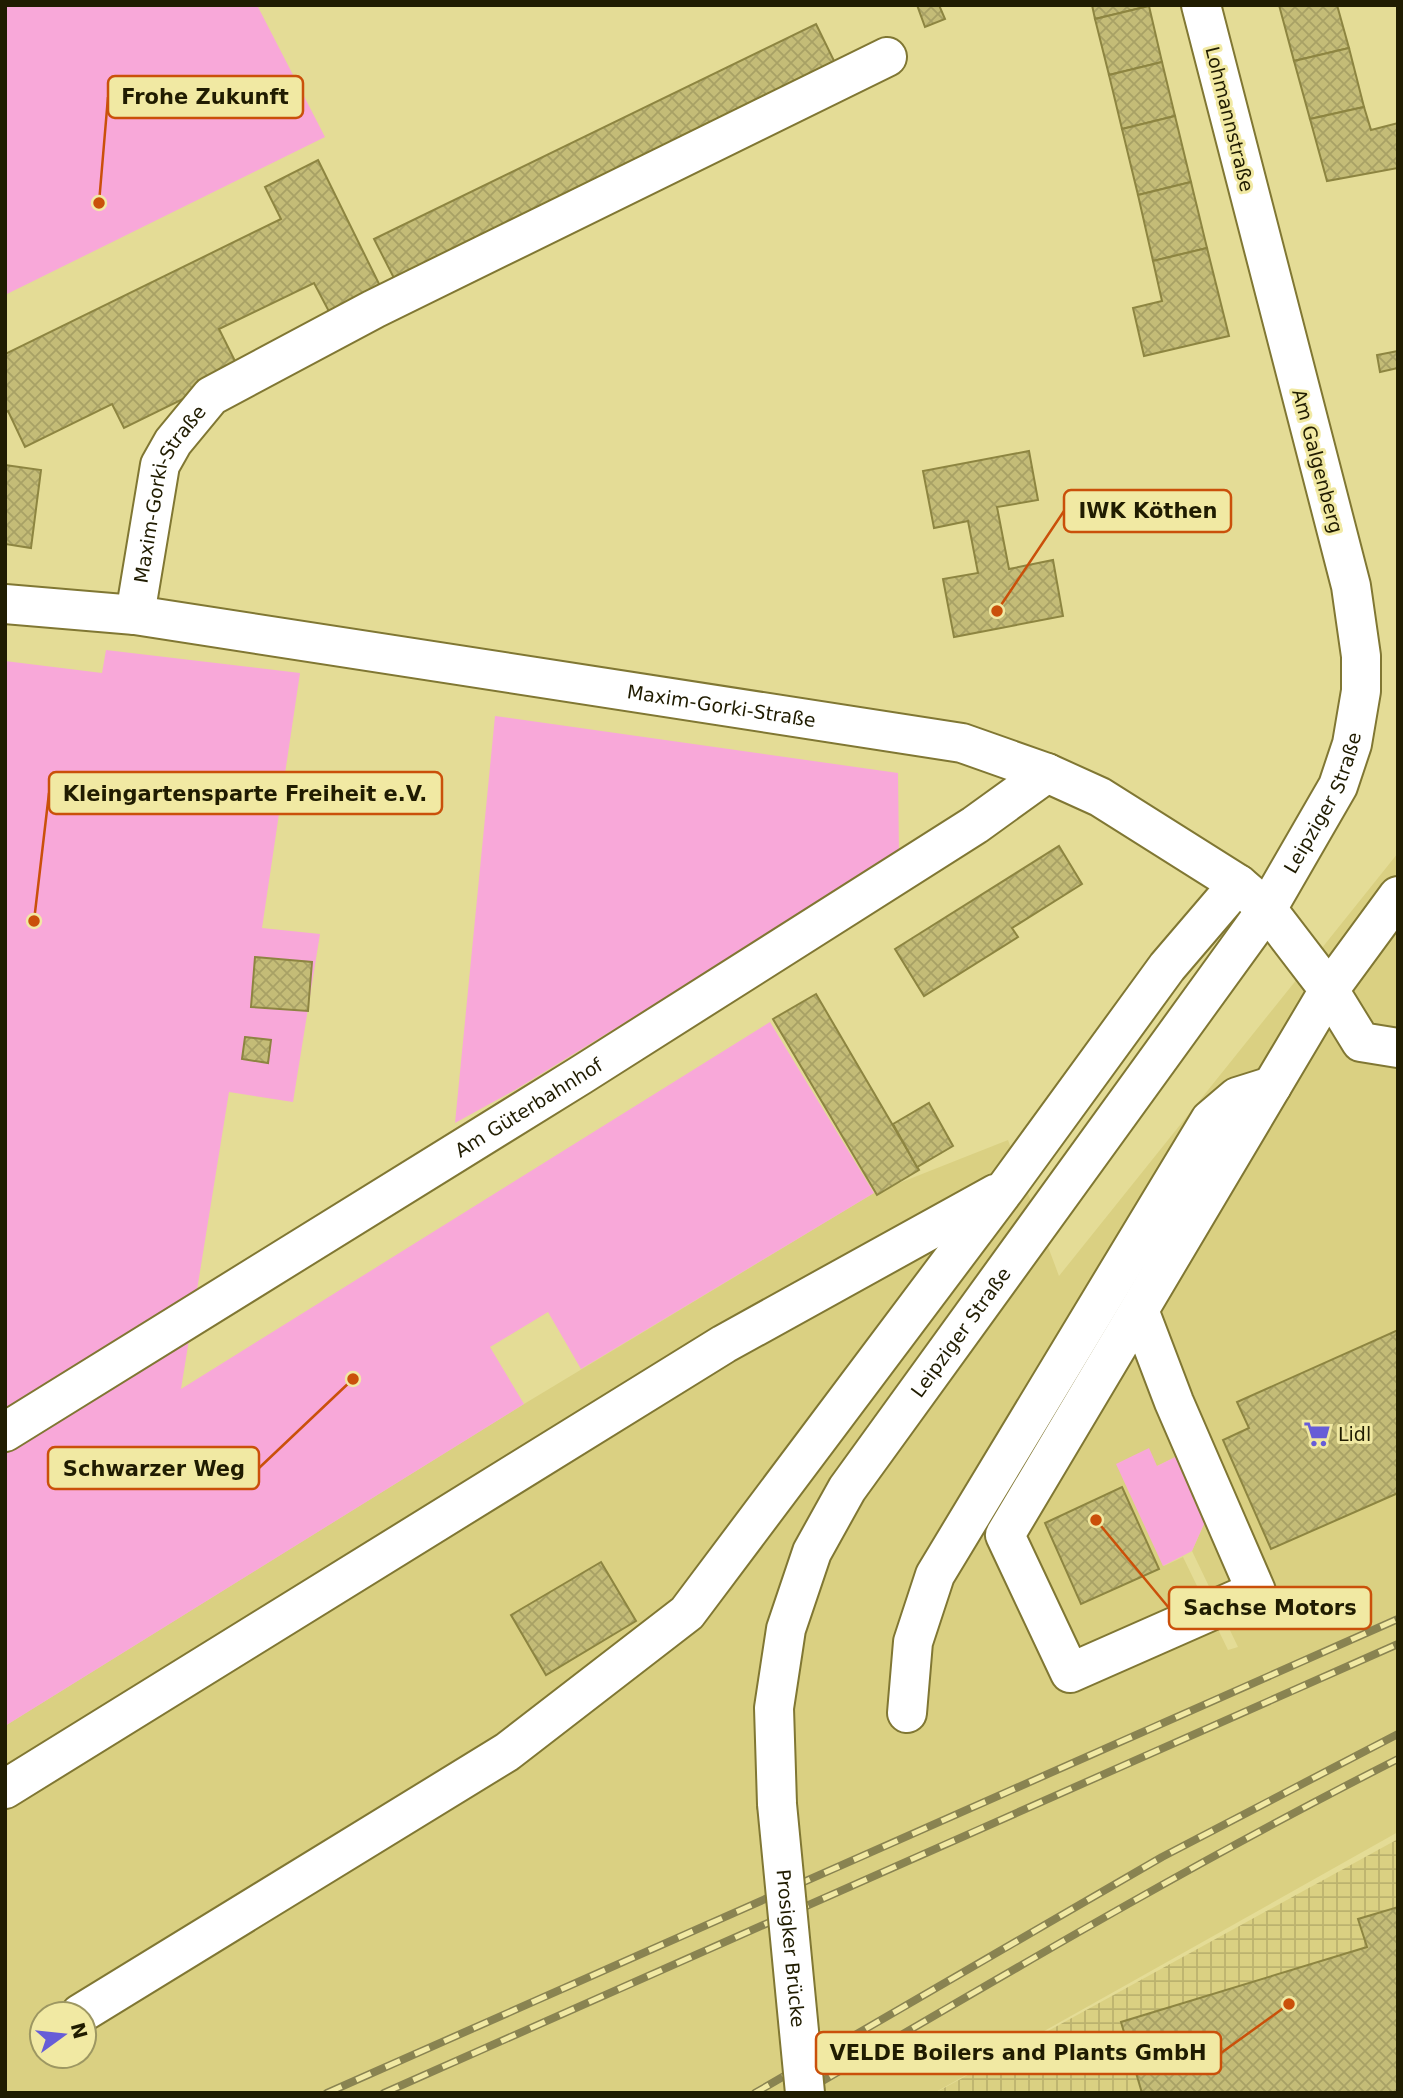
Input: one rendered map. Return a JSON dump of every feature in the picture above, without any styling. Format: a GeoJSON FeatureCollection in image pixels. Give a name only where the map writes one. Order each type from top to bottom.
{"type":"FeatureCollection","features":[{"type":"Feature","properties":{"kind":"street","name":"Lohmannstraße"},"geometry":{"type":"LineString","coordinates":[[1201,5],[1259,233]]}},
{"type":"Feature","properties":{"kind":"street","name":"Maxim-Gorki-Straße"},"geometry":{"type":"LineString","coordinates":[[135,615],[160,465],[173,442],[211,396],[374,309],[887,57]]}},
{"type":"Feature","properties":{"kind":"street","name":"Am Galgenberg"},"geometry":{"type":"LineString","coordinates":[[1259,233],[1351,586],[1361,656],[1361,691]]}},
{"type":"Feature","properties":{"kind":"street","name":"Maxim-Gorki-Straße"},"geometry":{"type":"LineString","coordinates":[[5,604],[135,615],[962,743],[1047,773],[1100,797],[1238,884],[1267,909]]}},
{"type":"Feature","properties":{"kind":"street","name":"Leipziger Straße"},"geometry":{"type":"LineString","coordinates":[[777,1804],[774,1708],[786,1629],[812,1552],[847,1489],[1267,909],[1338,786],[1352,744],[1361,691]]}},
{"type":"Feature","properties":{"kind":"street","name":"Am Güterbahnhof"},"geometry":{"type":"LineString","coordinates":[[5,1432],[581,1075],[975,825],[1047,773]]}},
{"type":"Feature","properties":{"kind":"street"},"geometry":{"type":"LineString","coordinates":[[98,2003],[508,1752],[687,1613],[1006,1188],[1167,967],[1238,884]]}},
{"type":"Feature","properties":{"kind":"street"},"geometry":{"type":"LineString","coordinates":[[1139,1310],[1174,1402],[1256,1591],[1070,1673],[1005,1535],[1329,990],[1398,896]]}},
{"type":"Feature","properties":{"kind":"street"},"geometry":{"type":"LineString","coordinates":[[1267,909],[1329,990],[1361,1042],[1398,1048]]}},
{"type":"Feature","properties":{"kind":"street"},"geometry":{"type":"LineString","coordinates":[[907,1713],[914,1642],[935,1575],[1210,1120],[1237,1097],[1272,1086]]}},
{"type":"Feature","properties":{"kind":"street"},"geometry":{"type":"LineString","coordinates":[[5,1789],[724,1344],[1006,1188]]}},
{"type":"Feature","properties":{"kind":"street","name":"Prosigker Brücke"},"geometry":{"type":"LineString","coordinates":[[777,1804],[805,2093]]}},
{"type":"Feature","properties":{"kind":"shaded area"},"geometry":{"type":"Polygon","coordinates":[[[5,5],[257,5],[325,137],[5,295],[5,5]]]}},
{"type":"Feature","properties":{"kind":"shaded area"},"geometry":{"type":"Polygon","coordinates":[[[106,650],[300,673],[262,928],[320,934],[293,1102],[229,1092],[181,1389],[770,1022],[874,1193],[581,1369],[548,1312],[490,1347],[524,1404],[5,1726],[5,661],[102,673],[106,650]]]}},
{"type":"Feature","properties":{"kind":"shaded area"},"geometry":{"type":"Polygon","coordinates":[[[495,716],[898,773],[899,854],[515,1090],[455,1123],[495,716]]]}},
{"type":"Feature","properties":{"kind":"shaded area"},"geometry":{"type":"Polygon","coordinates":[[[1398,853],[1398,1832],[934,2093],[5,2093],[5,1726],[524,1404],[874,1193],[1008,1140],[1059,1276],[1398,853]],[[1185,1453],[1157,1466],[1164,1566],[1183,1557],[1228,1650],[1238,1647],[1192,1551],[1204,1524],[1185,1453]]]}},
{"type":"Feature","properties":{"kind":"shaded area"},"geometry":{"type":"Polygon","coordinates":[[[1149,1448],[1157,1466],[1185,1452],[1205,1497],[1204,1524],[1192,1551],[1163,1566],[1116,1464],[1149,1448]]]}},
{"type":"Feature","properties":{"kind":"shaded area"},"geometry":{"type":"Polygon","coordinates":[[[1398,1839],[1398,2093],[935,2093],[1398,1839]]]}},
{"type":"Feature","properties":{"kind":"building"},"geometry":{"type":"Polygon","coordinates":[[[917,5],[939,5],[945,19],[925,27],[917,5]]]}},
{"type":"Feature","properties":{"kind":"building"},"geometry":{"type":"Polygon","coordinates":[[[1092,5],[1148,5],[1149,6],[1095,19],[1092,5]]]}},
{"type":"Feature","properties":{"kind":"building"},"geometry":{"type":"Polygon","coordinates":[[[1279,5],[1337,5],[1349,48],[1294,61],[1279,5]]]}},
{"type":"Feature","properties":{"kind":"building"},"geometry":{"type":"Polygon","coordinates":[[[1149,6],[1162,62],[1109,75],[1095,19],[1149,6]]]}},
{"type":"Feature","properties":{"kind":"building"},"geometry":{"type":"Polygon","coordinates":[[[816,24],[838,69],[397,284],[374,239],[816,24]]]}},
{"type":"Feature","properties":{"kind":"building"},"geometry":{"type":"Polygon","coordinates":[[[1349,48],[1364,107],[1310,119],[1294,61],[1349,48]]]}},
{"type":"Feature","properties":{"kind":"building"},"geometry":{"type":"Polygon","coordinates":[[[1162,62],[1175,116],[1122,129],[1109,75],[1162,62]]]}},
{"type":"Feature","properties":{"kind":"building"},"geometry":{"type":"Polygon","coordinates":[[[1364,107],[1371,130],[1398,123],[1398,168],[1327,181],[1310,119],[1364,107]]]}},
{"type":"Feature","properties":{"kind":"building"},"geometry":{"type":"Polygon","coordinates":[[[1175,116],[1191,182],[1138,195],[1122,129],[1175,116]]]}},
{"type":"Feature","properties":{"kind":"building"},"geometry":{"type":"Polygon","coordinates":[[[318,160],[385,296],[334,321],[314,283],[219,329],[240,371],[124,428],[112,404],[25,447],[8,411],[5,413],[5,354],[281,219],[265,187],[318,160]]]}},
{"type":"Feature","properties":{"kind":"building"},"geometry":{"type":"Polygon","coordinates":[[[1191,182],[1207,248],[1153,261],[1138,195],[1191,182]]]}},
{"type":"Feature","properties":{"kind":"building"},"geometry":{"type":"Polygon","coordinates":[[[1207,248],[1229,336],[1144,356],[1133,308],[1162,301],[1153,261],[1207,248]]]}},
{"type":"Feature","properties":{"kind":"building"},"geometry":{"type":"Polygon","coordinates":[[[1398,351],[1398,368],[1380,372],[1377,355],[1398,351]]]}},
{"type":"Feature","properties":{"kind":"building"},"geometry":{"type":"Polygon","coordinates":[[[1029,451],[1038,500],[997,507],[1009,569],[1053,560],[1063,616],[954,637],[943,579],[978,573],[968,521],[934,528],[923,471],[1029,451]]]}},
{"type":"Feature","properties":{"kind":"building"},"geometry":{"type":"Polygon","coordinates":[[[5,465],[41,470],[31,548],[5,544],[5,465]]]}},
{"type":"Feature","properties":{"kind":"building"},"geometry":{"type":"Polygon","coordinates":[[[1059,846],[1082,884],[1012,928],[1018,937],[924,996],[895,949],[1059,846]]]}},
{"type":"Feature","properties":{"kind":"building"},"geometry":{"type":"Polygon","coordinates":[[[255,957],[312,962],[308,1011],[251,1007],[255,957]]]}},
{"type":"Feature","properties":{"kind":"building"},"geometry":{"type":"Polygon","coordinates":[[[816,994],[919,1170],[877,1195],[773,1019],[816,994]]]}},
{"type":"Feature","properties":{"kind":"building"},"geometry":{"type":"Polygon","coordinates":[[[245,1037],[271,1040],[268,1063],[242,1059],[245,1037]]]}},
{"type":"Feature","properties":{"kind":"building"},"geometry":{"type":"Polygon","coordinates":[[[929,1103],[953,1146],[917,1167],[893,1124],[929,1103]]]}},
{"type":"Feature","properties":{"kind":"building","name":"Lidl"},"geometry":{"type":"Polygon","coordinates":[[[1398,1330],[1398,1493],[1271,1549],[1223,1440],[1249,1428],[1237,1402],[1398,1330]]]}},
{"type":"Feature","properties":{"kind":"building"},"geometry":{"type":"Polygon","coordinates":[[[1122,1487],[1159,1569],[1081,1604],[1045,1523],[1122,1487]]]}},
{"type":"Feature","properties":{"kind":"building"},"geometry":{"type":"Polygon","coordinates":[[[601,1562],[636,1621],[546,1675],[511,1615],[601,1562]]]}},
{"type":"Feature","properties":{"kind":"building"},"geometry":{"type":"Polygon","coordinates":[[[1398,1907],[1398,2093],[1142,2093],[1121,2022],[1367,1947],[1358,1919],[1398,1907]]]}},
{"type":"Feature","properties":{"kind":"railway"},"geometry":{"type":"LineString","coordinates":[[327,2093],[1398,1619]]}},
{"type":"Feature","properties":{"kind":"railway"},"geometry":{"type":"LineString","coordinates":[[384,2093],[1398,1644]]}},
{"type":"Feature","properties":{"kind":"railway"},"geometry":{"type":"LineString","coordinates":[[755,2093],[1162,1857],[1398,1734]]}},
{"type":"Feature","properties":{"kind":"railway"},"geometry":{"type":"LineString","coordinates":[[802,2093],[1172,1880],[1398,1759]]}},
{"type":"Feature","properties":{"kind":"place","name":"Frohe Zukunft"},"geometry":{"type":"Point","coordinates":[99,203]}},
{"type":"Feature","properties":{"kind":"place","name":"IWK Köthen"},"geometry":{"type":"Point","coordinates":[997,611]}},
{"type":"Feature","properties":{"kind":"place","name":"Kleingartensparte Freiheit e.V."},"geometry":{"type":"Point","coordinates":[34,921]}},
{"type":"Feature","properties":{"kind":"place","name":"Schwarzer Weg"},"geometry":{"type":"Point","coordinates":[353,1379]}},
{"type":"Feature","properties":{"kind":"place","name":"Lidl"},"geometry":{"type":"Point","coordinates":[1317,1434]}},
{"type":"Feature","properties":{"kind":"place","name":"Sachse Motors"},"geometry":{"type":"Point","coordinates":[1096,1520]}},
{"type":"Feature","properties":{"kind":"place","name":"VELDE Boilers and Plants GmbH"},"geometry":{"type":"Point","coordinates":[1289,2004]}}]}
